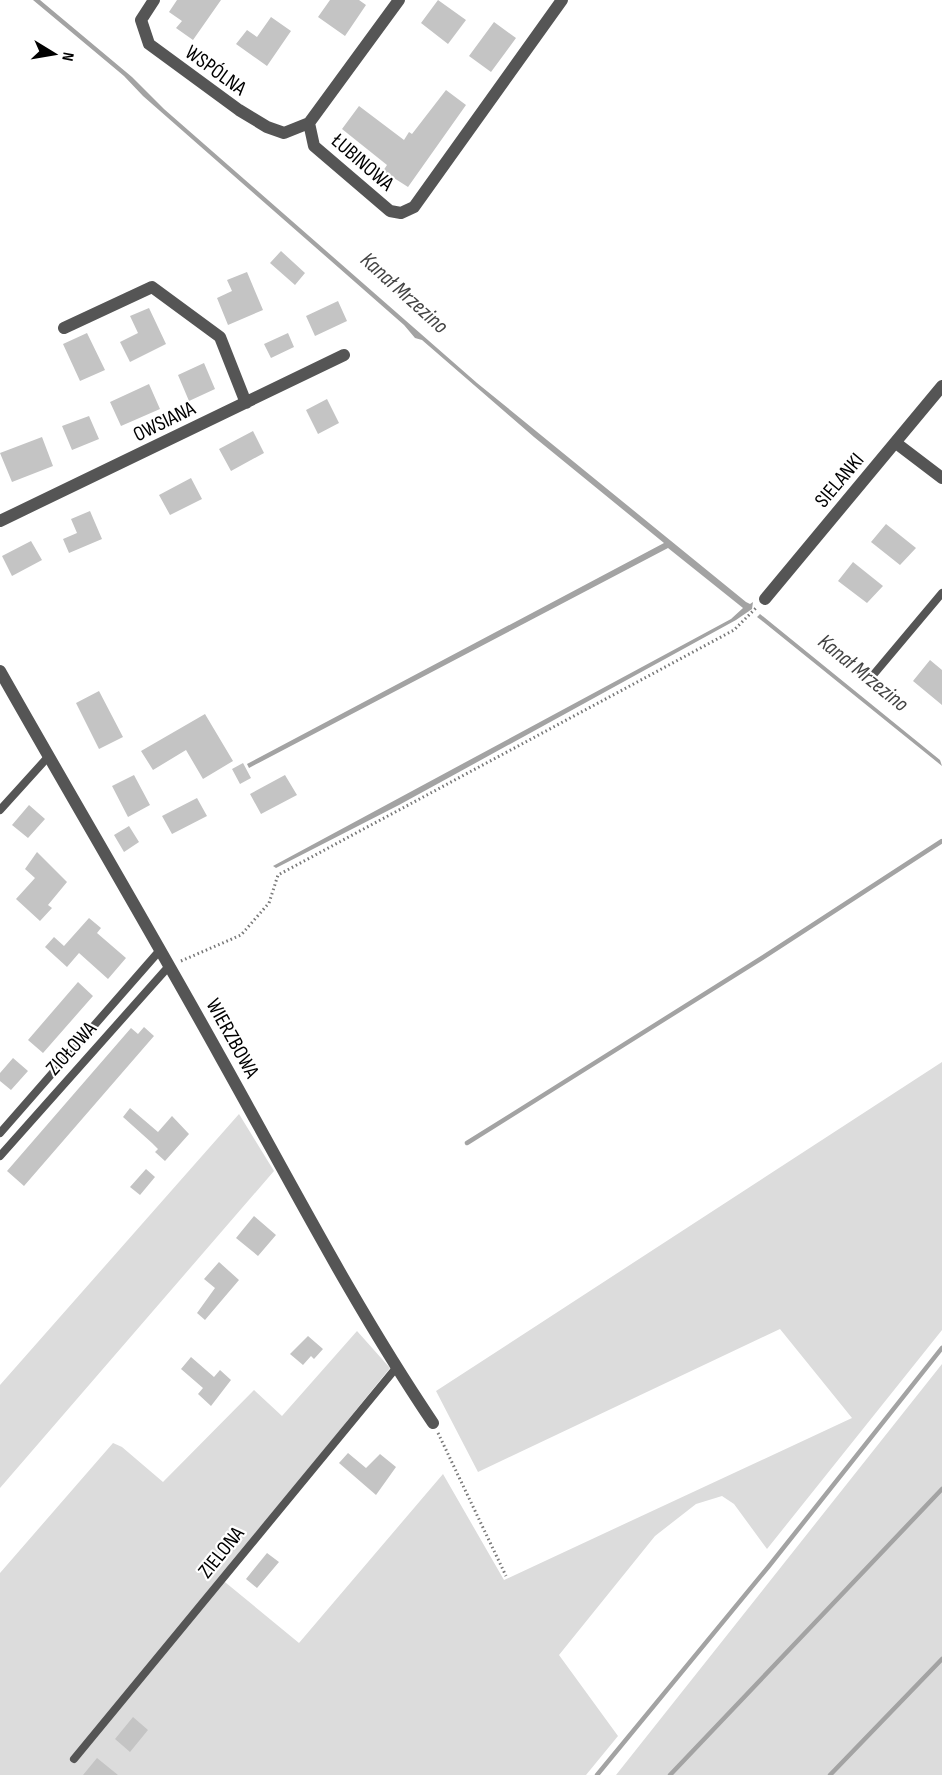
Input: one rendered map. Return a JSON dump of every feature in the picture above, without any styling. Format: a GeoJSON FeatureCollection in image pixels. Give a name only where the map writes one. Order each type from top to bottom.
{"type":"FeatureCollection","features":[{"type":"Feature","properties":{"kind":"street","name":"WSPÓLNA"},"geometry":{"type":"LineString","coordinates":[[154,0],[141,20],[149,44],[239,110],[267,127],[284,133],[309,123]]}},
{"type":"Feature","properties":{"kind":"street","name":"ŁUBINOWA"},"geometry":{"type":"LineString","coordinates":[[399,0],[309,123],[314,146],[390,211],[401,213],[414,207],[562,0]]}},
{"type":"Feature","properties":{"kind":"street"},"geometry":{"type":"LineString","coordinates":[[64,328],[152,286],[220,337],[246,403]]}},
{"type":"Feature","properties":{"kind":"street","name":"OWSIANA"},"geometry":{"type":"LineString","coordinates":[[0,521],[344,355]]}},
{"type":"Feature","properties":{"kind":"street","name":"SIELANKI"},"geometry":{"type":"LineString","coordinates":[[765,599],[942,386]]}},
{"type":"Feature","properties":{"kind":"street"},"geometry":{"type":"LineString","coordinates":[[896,443],[942,478]]}},
{"type":"Feature","properties":{"kind":"street","name":"WIERZBOWA"},"geometry":{"type":"LineString","coordinates":[[0,671],[161,949],[332,1261],[396,1368],[433,1423]]}},
{"type":"Feature","properties":{"kind":"lane"},"geometry":{"type":"LineString","coordinates":[[874,675],[942,593]]}},
{"type":"Feature","properties":{"kind":"lane"},"geometry":{"type":"LineString","coordinates":[[0,810],[48,757]]}},
{"type":"Feature","properties":{"kind":"lane"},"geometry":{"type":"LineString","coordinates":[[0,1133],[161,949]]}},
{"type":"Feature","properties":{"kind":"lane","name":"ZIOŁOWA"},"geometry":{"type":"LineString","coordinates":[[0,1156],[170,965]]}},
{"type":"Feature","properties":{"kind":"lane","name":"ZIELONA"},"geometry":{"type":"LineString","coordinates":[[74,1760],[396,1368]]}},
{"type":"Feature","properties":{"kind":"path"},"geometry":{"type":"LineString","coordinates":[[170,965],[241,935],[269,903],[278,874],[734,630],[765,599]]}},
{"type":"Feature","properties":{"kind":"path"},"geometry":{"type":"LineString","coordinates":[[433,1423],[506,1576]]}},
{"type":"Feature","properties":{"kind":"shaded area"},"geometry":{"type":"Polygon","coordinates":[[[33,0],[40,0],[132,77],[164,109],[477,383],[746,602],[750,604],[753,602],[752,609],[736,620],[399,805],[276,868],[273,866],[731,619],[743,608],[668,548],[249,768],[247,764],[664,543],[534,437],[422,340],[415,338],[404,325],[143,96],[124,76],[33,0]]]}},
{"type":"Feature","properties":{"kind":"shaded area"},"geometry":{"type":"Polygon","coordinates":[[[760,614],[940,760],[942,766],[757,617],[760,614]]]}},
{"type":"Feature","properties":{"kind":"shaded area"},"geometry":{"type":"Polygon","coordinates":[[[942,1062],[942,1330],[767,1549],[734,1504],[722,1496],[696,1504],[655,1536],[559,1655],[618,1736],[586,1775],[0,1775],[0,1573],[113,1443],[122,1447],[163,1482],[254,1390],[282,1416],[357,1331],[390,1368],[220,1578],[299,1643],[443,1474],[504,1580],[852,1418],[780,1329],[478,1472],[436,1391],[942,1062]]]}},
{"type":"Feature","properties":{"kind":"shaded area"},"geometry":{"type":"Polygon","coordinates":[[[239,1114],[274,1171],[0,1488],[0,1385],[239,1114]]]}},
{"type":"Feature","properties":{"kind":"shaded area"},"geometry":{"type":"Polygon","coordinates":[[[942,1364],[942,1775],[616,1775],[942,1364]]]}},
{"type":"Feature","properties":{"kind":"building"},"geometry":{"type":"Polygon","coordinates":[[[177,0],[221,0],[193,40],[176,28],[182,21],[169,12],[177,0]]]}},
{"type":"Feature","properties":{"kind":"building"},"geometry":{"type":"Polygon","coordinates":[[[330,0],[359,0],[366,5],[345,36],[318,17],[330,0]]]}},
{"type":"Feature","properties":{"kind":"building"},"geometry":{"type":"Polygon","coordinates":[[[438,0],[466,20],[448,44],[421,23],[438,0]]]}},
{"type":"Feature","properties":{"kind":"building"},"geometry":{"type":"Polygon","coordinates":[[[271,17],[291,31],[267,66],[236,44],[247,30],[257,37],[271,17]]]}},
{"type":"Feature","properties":{"kind":"building"},"geometry":{"type":"Polygon","coordinates":[[[494,22],[516,38],[491,72],[469,56],[494,22]]]}},
{"type":"Feature","properties":{"kind":"building"},"geometry":{"type":"Polygon","coordinates":[[[446,90],[466,105],[408,187],[383,171],[387,165],[342,129],[359,106],[404,140],[409,132],[412,134],[446,90]]]}},
{"type":"Feature","properties":{"kind":"building"},"geometry":{"type":"Polygon","coordinates":[[[281,251],[305,273],[295,285],[270,263],[281,251]]]}},
{"type":"Feature","properties":{"kind":"building"},"geometry":{"type":"Polygon","coordinates":[[[247,272],[263,310],[228,325],[217,298],[232,291],[227,280],[247,272]]]}},
{"type":"Feature","properties":{"kind":"building"},"geometry":{"type":"Polygon","coordinates":[[[338,301],[347,321],[315,336],[306,316],[338,301]]]}},
{"type":"Feature","properties":{"kind":"building"},"geometry":{"type":"Polygon","coordinates":[[[149,308],[166,344],[130,362],[120,342],[138,333],[130,316],[149,308]]]}},
{"type":"Feature","properties":{"kind":"building"},"geometry":{"type":"Polygon","coordinates":[[[87,333],[105,370],[80,381],[63,344],[87,333]]]}},
{"type":"Feature","properties":{"kind":"building"},"geometry":{"type":"Polygon","coordinates":[[[288,333],[294,347],[271,358],[264,344],[288,333]]]}},
{"type":"Feature","properties":{"kind":"building"},"geometry":{"type":"Polygon","coordinates":[[[204,363],[215,389],[189,401],[178,375],[204,363]]]}},
{"type":"Feature","properties":{"kind":"building"},"geometry":{"type":"Polygon","coordinates":[[[149,384],[160,409],[121,426],[110,402],[149,384]]]}},
{"type":"Feature","properties":{"kind":"building"},"geometry":{"type":"Polygon","coordinates":[[[327,399],[339,423],[318,434],[306,410],[327,399]]]}},
{"type":"Feature","properties":{"kind":"building"},"geometry":{"type":"Polygon","coordinates":[[[89,416],[99,439],[72,450],[62,426],[89,416]]]}},
{"type":"Feature","properties":{"kind":"building"},"geometry":{"type":"Polygon","coordinates":[[[253,431],[264,453],[231,471],[219,449],[253,431]]]}},
{"type":"Feature","properties":{"kind":"building"},"geometry":{"type":"Polygon","coordinates":[[[42,437],[53,466],[12,482],[0,453],[42,437]]]}},
{"type":"Feature","properties":{"kind":"building"},"geometry":{"type":"Polygon","coordinates":[[[191,478],[202,499],[170,515],[159,495],[191,478]]]}},
{"type":"Feature","properties":{"kind":"building"},"geometry":{"type":"Polygon","coordinates":[[[90,511],[102,539],[69,553],[63,539],[77,533],[71,519],[90,511]]]}},
{"type":"Feature","properties":{"kind":"building"},"geometry":{"type":"Polygon","coordinates":[[[886,524],[916,548],[900,565],[871,542],[886,524]]]}},
{"type":"Feature","properties":{"kind":"building"},"geometry":{"type":"Polygon","coordinates":[[[31,541],[42,560],[12,576],[2,556],[31,541]]]}},
{"type":"Feature","properties":{"kind":"building"},"geometry":{"type":"Polygon","coordinates":[[[853,562],[883,586],[867,603],[838,581],[853,562]]]}},
{"type":"Feature","properties":{"kind":"building"},"geometry":{"type":"Polygon","coordinates":[[[930,660],[942,670],[942,705],[913,681],[930,660]]]}},
{"type":"Feature","properties":{"kind":"building"},"geometry":{"type":"Polygon","coordinates":[[[99,691],[123,737],[99,749],[76,703],[99,691]]]}},
{"type":"Feature","properties":{"kind":"building"},"geometry":{"type":"Polygon","coordinates":[[[205,714],[233,761],[203,779],[186,750],[153,770],[141,751],[205,714]]]}},
{"type":"Feature","properties":{"kind":"building"},"geometry":{"type":"Polygon","coordinates":[[[243,763],[251,778],[240,784],[232,769],[243,763]]]}},
{"type":"Feature","properties":{"kind":"building"},"geometry":{"type":"Polygon","coordinates":[[[134,775],[150,805],[128,817],[112,786],[134,775]]]}},
{"type":"Feature","properties":{"kind":"building"},"geometry":{"type":"Polygon","coordinates":[[[285,775],[297,795],[261,814],[250,794],[285,775]]]}},
{"type":"Feature","properties":{"kind":"building"},"geometry":{"type":"Polygon","coordinates":[[[197,798],[207,816],[172,834],[162,816],[197,798]]]}},
{"type":"Feature","properties":{"kind":"building"},"geometry":{"type":"Polygon","coordinates":[[[29,805],[45,819],[28,838],[12,825],[29,805]]]}},
{"type":"Feature","properties":{"kind":"building"},"geometry":{"type":"Polygon","coordinates":[[[129,826],[139,842],[124,852],[114,835],[129,826]]]}},
{"type":"Feature","properties":{"kind":"building"},"geometry":{"type":"Polygon","coordinates":[[[37,852],[67,882],[48,905],[52,908],[40,921],[16,899],[35,878],[25,869],[37,852]]]}},
{"type":"Feature","properties":{"kind":"building"},"geometry":{"type":"Polygon","coordinates":[[[89,918],[101,928],[97,933],[126,958],[108,979],[79,953],[67,967],[45,947],[54,937],[64,946],[89,918]]]}},
{"type":"Feature","properties":{"kind":"building"},"geometry":{"type":"Polygon","coordinates":[[[78,982],[93,996],[43,1053],[28,1040],[78,982]]]}},
{"type":"Feature","properties":{"kind":"building"},"geometry":{"type":"Polygon","coordinates":[[[144,1027],[154,1036],[24,1186],[7,1171],[131,1028],[138,1034],[144,1027]]]}},
{"type":"Feature","properties":{"kind":"building"},"geometry":{"type":"Polygon","coordinates":[[[13,1058],[28,1071],[11,1090],[0,1081],[0,1073],[13,1058]]]}},
{"type":"Feature","properties":{"kind":"building"},"geometry":{"type":"Polygon","coordinates":[[[130,1108],[158,1132],[172,1116],[189,1134],[165,1161],[155,1152],[158,1149],[123,1117],[130,1108]]]}},
{"type":"Feature","properties":{"kind":"building"},"geometry":{"type":"Polygon","coordinates":[[[146,1169],[155,1177],[140,1195],[130,1187],[146,1169]]]}},
{"type":"Feature","properties":{"kind":"building"},"geometry":{"type":"Polygon","coordinates":[[[254,1216],[276,1235],[258,1256],[236,1238],[254,1216]]]}},
{"type":"Feature","properties":{"kind":"building"},"geometry":{"type":"Polygon","coordinates":[[[219,1262],[239,1280],[205,1320],[197,1313],[215,1288],[204,1279],[219,1262]]]}},
{"type":"Feature","properties":{"kind":"building"},"geometry":{"type":"Polygon","coordinates":[[[308,1336],[323,1349],[314,1359],[311,1356],[303,1365],[290,1354],[308,1336]]]}},
{"type":"Feature","properties":{"kind":"building"},"geometry":{"type":"Polygon","coordinates":[[[191,1357],[214,1377],[220,1370],[231,1380],[211,1406],[198,1394],[203,1388],[181,1369],[191,1357]]]}},
{"type":"Feature","properties":{"kind":"building"},"geometry":{"type":"Polygon","coordinates":[[[348,1453],[366,1468],[380,1454],[396,1467],[376,1495],[339,1463],[348,1453]]]}},
{"type":"Feature","properties":{"kind":"building"},"geometry":{"type":"Polygon","coordinates":[[[267,1553],[279,1562],[257,1588],[246,1579],[267,1553]]]}},
{"type":"Feature","properties":{"kind":"building"},"geometry":{"type":"Polygon","coordinates":[[[133,1717],[148,1730],[130,1752],[115,1739],[133,1717]]]}},
{"type":"Feature","properties":{"kind":"building"},"geometry":{"type":"Polygon","coordinates":[[[97,1758],[118,1775],[83,1775],[97,1758]]]}},
{"type":"Feature","properties":{"kind":"waterway"},"geometry":{"type":"LineString","coordinates":[[467,1143],[762,958],[942,841]]}},
{"type":"Feature","properties":{"kind":"waterway"},"geometry":{"type":"LineString","coordinates":[[597,1775],[769,1566],[942,1348]]}},
{"type":"Feature","properties":{"kind":"waterway"},"geometry":{"type":"LineString","coordinates":[[670,1775],[942,1489]]}},
{"type":"Feature","properties":{"kind":"waterway"},"geometry":{"type":"LineString","coordinates":[[830,1775],[942,1659]]}},
{"type":"Feature","properties":{"kind":"water label","name":"Kanał Mrzezino"},"geometry":{"type":"Point","coordinates":[405,292]}},
{"type":"Feature","properties":{"kind":"water label","name":"Kanał Mrzezino"},"geometry":{"type":"Point","coordinates":[864,672]}}]}
